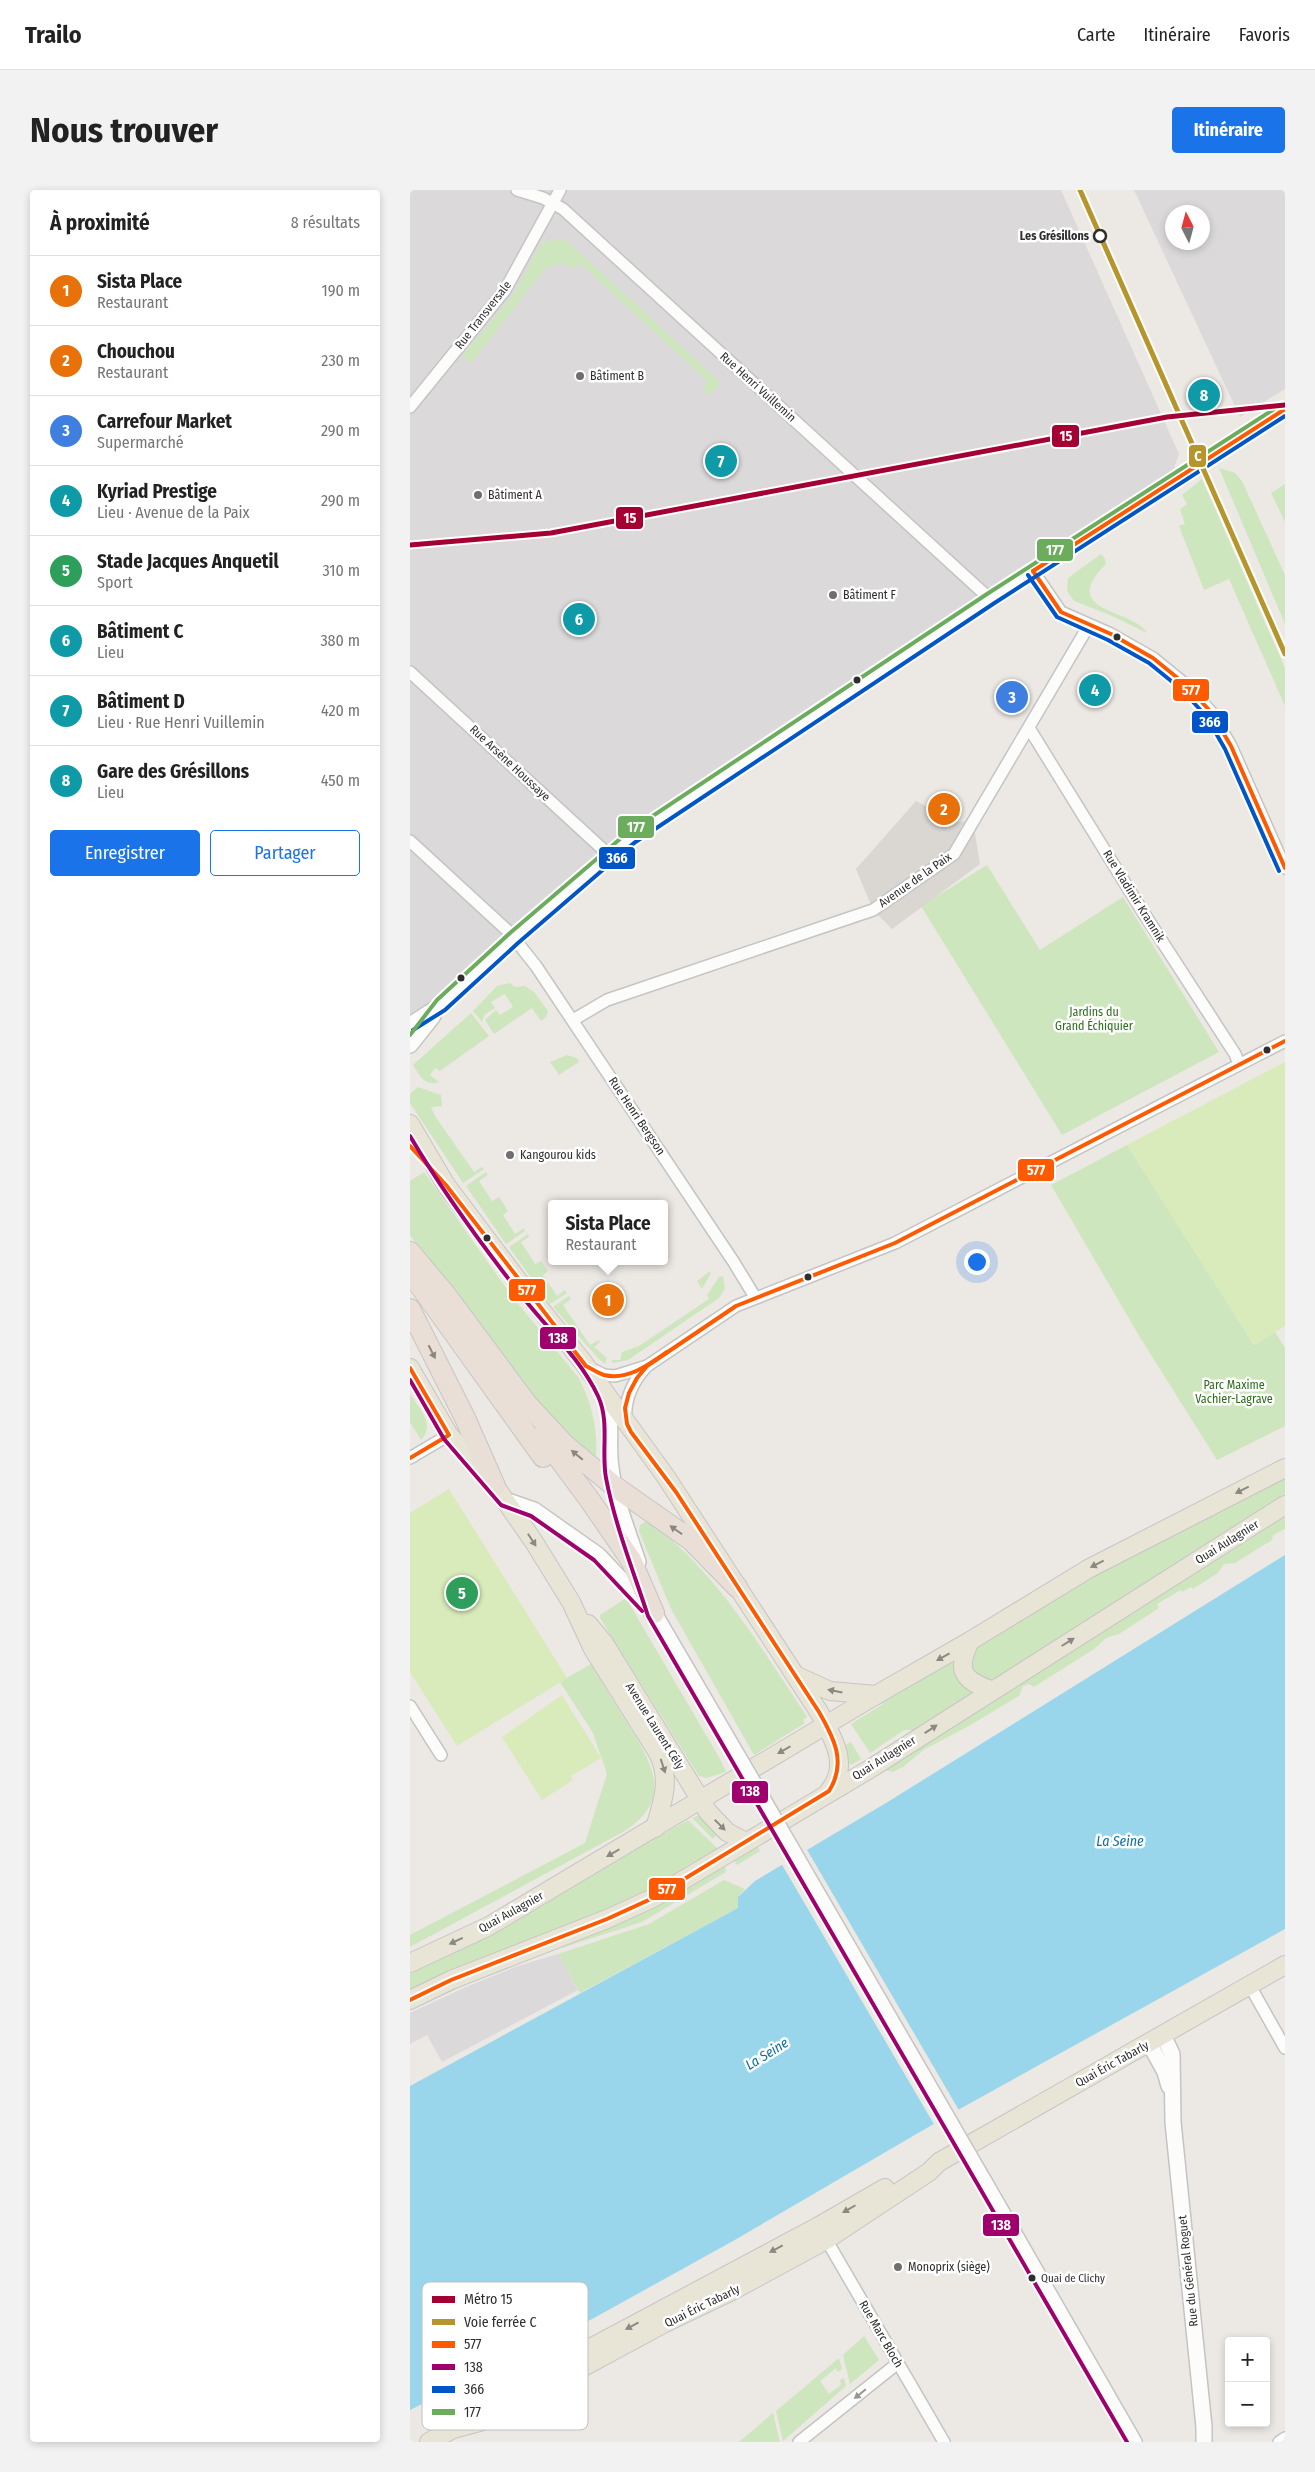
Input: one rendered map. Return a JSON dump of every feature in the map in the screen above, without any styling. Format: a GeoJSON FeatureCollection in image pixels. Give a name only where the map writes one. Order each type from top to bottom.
{"type":"FeatureCollection","features":[{"type":"Feature","properties":{"kind":"highway"},"geometry":{"type":"LineString","coordinates":[[410,1253],[446,1295],[527,1404],[565,1445],[614,1486],[691,1540],[737,1587]]}},
{"type":"Feature","properties":{"kind":"highway"},"geometry":{"type":"LineString","coordinates":[[410,1253],[619,1542],[630,1560],[654,1613]]}},
{"type":"Feature","properties":{"kind":"highway"},"geometry":{"type":"LineString","coordinates":[[410,1272],[427,1299],[611,1548],[654,1613]]}},
{"type":"Feature","properties":{"kind":"highway"},"geometry":{"type":"LineString","coordinates":[[410,1309],[465,1418],[500,1493]]}},
{"type":"Feature","properties":{"kind":"main road"},"geometry":{"type":"LineString","coordinates":[[410,1045],[441,1005],[514,938],[630,838],[990,599],[1285,409]]}},
{"type":"Feature","properties":{"kind":"main road"},"geometry":{"type":"LineString","coordinates":[[410,1025],[441,1005]]}},
{"type":"Feature","properties":{"kind":"main road"},"geometry":{"type":"LineString","coordinates":[[410,1124],[446,1185]]}},
{"type":"Feature","properties":{"kind":"main road"},"geometry":{"type":"LineString","coordinates":[[410,1146],[446,1185],[529,1295],[583,1362],[666,1477],[796,1676],[826,1725],[837,1748],[840,1762],[838,1776],[830,1791]]}},
{"type":"Feature","properties":{"kind":"main road","name":"Avenue Laurent Cély"},"geometry":{"type":"LineString","coordinates":[[410,1368],[449,1435],[500,1493],[571,1602],[604,1643],[700,1800],[720,1826],[734,1837],[746,1842]]}},
{"type":"Feature","properties":{"kind":"main road"},"geometry":{"type":"LineString","coordinates":[[603,1391],[610,1420],[610,1463],[614,1486],[654,1613],[1135,2442]]}},
{"type":"Feature","properties":{"kind":"main road","name":"Quai Aulagnier"},"geometry":{"type":"LineString","coordinates":[[410,1963],[489,1926],[1088,1569],[1285,1468]]}},
{"type":"Feature","properties":{"kind":"main road"},"geometry":{"type":"LineString","coordinates":[[500,1493],[534,1510],[598,1555],[654,1613]]}},
{"type":"Feature","properties":{"kind":"main road","name":"Quai Aulagnier"},"geometry":{"type":"LineString","coordinates":[[410,2000],[521,1951],[607,1919],[653,1898],[873,1766],[1285,1505]]}},
{"type":"Feature","properties":{"kind":"main road","name":"Avenue Laurent Cély"},"geometry":{"type":"LineString","coordinates":[[571,1602],[593,1649],[663,1764],[666,1785],[655,1828]]}},
{"type":"Feature","properties":{"kind":"main road"},"geometry":{"type":"LineString","coordinates":[[970,1641],[963,1656],[964,1672],[973,1684],[991,1690]]}},
{"type":"Feature","properties":{"kind":"main road"},"geometry":{"type":"LineString","coordinates":[[796,1676],[830,1690],[876,1695]]}},
{"type":"Feature","properties":{"kind":"main road","name":"Quai Éric Tabarly"},"geometry":{"type":"LineString","coordinates":[[588,2364],[663,2324],[732,2292],[823,2233],[929,2172],[939,2162],[1285,1965]]}},
{"type":"Feature","properties":{"kind":"main road","name":"Rue du Général Roguet"},"geometry":{"type":"LineString","coordinates":[[1156,2039],[1172,2054],[1172,2100],[1204,2442]]}},
{"type":"Feature","properties":{"kind":"main road","name":"Quai Éric Tabarly"},"geometry":{"type":"LineString","coordinates":[[588,2351],[823,2233]]}},
{"type":"Feature","properties":{"kind":"main road","name":"Quai Éric Tabarly"},"geometry":{"type":"LineString","coordinates":[[429,2442],[451,2430]]}},
{"type":"Feature","properties":{"kind":"street","name":"Rue Henri Vuillemin"},"geometry":{"type":"LineString","coordinates":[[517,190],[563,208],[990,599]]}},
{"type":"Feature","properties":{"kind":"street","name":"Rue Transversale"},"geometry":{"type":"LineString","coordinates":[[410,407],[505,290],[560,190]]}},
{"type":"Feature","properties":{"kind":"street"},"geometry":{"type":"LineString","coordinates":[[1033,571],[1061,612],[1089,626],[1111,634],[1158,661],[1186,684],[1211,712],[1231,746],[1285,868]]}},
{"type":"Feature","properties":{"kind":"street","name":"Avenue de la Paix"},"geometry":{"type":"LineString","coordinates":[[573,1020],[607,1000],[872,910],[954,854],[1089,626]]}},
{"type":"Feature","properties":{"kind":"street","name":"Rue Arsène Houssaye"},"geometry":{"type":"LineString","coordinates":[[410,672],[609,855]]}},
{"type":"Feature","properties":{"kind":"street","name":"Rue Vladimir Kramnik"},"geometry":{"type":"LineString","coordinates":[[1029,728],[1141,909],[1235,1054],[1239,1064]]}},
{"type":"Feature","properties":{"kind":"street","name":"Rue Henri Bergson"},"geometry":{"type":"LineString","coordinates":[[410,840],[514,938],[573,1020],[733,1260],[755,1297]]}},
{"type":"Feature","properties":{"kind":"street"},"geometry":{"type":"LineString","coordinates":[[628,1426],[626,1415],[628,1398],[637,1377],[647,1366],[736,1306],[895,1243],[1285,1041]]}},
{"type":"Feature","properties":{"kind":"street"},"geometry":{"type":"LineString","coordinates":[[583,1362],[595,1372],[609,1376],[625,1374],[647,1366]]}},
{"type":"Feature","properties":{"kind":"street"},"geometry":{"type":"LineString","coordinates":[[410,1458],[449,1435]]}},
{"type":"Feature","properties":{"kind":"street"},"geometry":{"type":"LineString","coordinates":[[410,1706],[441,1755]]}},
{"type":"Feature","properties":{"kind":"street"},"geometry":{"type":"LineString","coordinates":[[1250,1986],[1285,2048]]}},
{"type":"Feature","properties":{"kind":"street","name":"Rue Marc Bloch"},"geometry":{"type":"LineString","coordinates":[[823,2233],[944,2442]]}},
{"type":"Feature","properties":{"kind":"street"},"geometry":{"type":"LineString","coordinates":[[799,2442],[898,2363]]}},
{"type":"Feature","properties":{"kind":"street"},"geometry":{"type":"LineString","coordinates":[[1279,2442],[1285,2438]]}},
{"type":"Feature","properties":{"kind":"shaded area"},"geometry":{"type":"Polygon","coordinates":[[[410,190],[1061,190],[1179,454],[1169,482],[630,838],[410,1025],[410,190]]]}},
{"type":"Feature","properties":{"kind":"shaded area"},"geometry":{"type":"Polygon","coordinates":[[[1134,190],[1285,190],[1285,389],[1240,417],[1134,190]]]}},
{"type":"Feature","properties":{"kind":"shaded area"},"geometry":{"type":"Polygon","coordinates":[[[916,801],[955,822],[973,821],[980,864],[892,929],[873,910],[856,869],[916,801]]]}},
{"type":"Feature","properties":{"kind":"shaded area"},"geometry":{"type":"Polygon","coordinates":[[[558,1954],[578,1990],[442,2062],[427,2035],[410,2044],[410,2013],[518,1966],[558,1954]]]}},
{"type":"Feature","properties":{"kind":"green space"},"geometry":{"type":"Polygon","coordinates":[[[565,239],[721,383],[709,395],[702,388],[708,382],[580,263],[575,269],[559,264],[544,270],[471,364],[463,355],[513,295],[542,242],[565,239]]]}},
{"type":"Feature","properties":{"kind":"green space"},"geometry":{"type":"Polygon","coordinates":[[[1219,468],[1235,473],[1242,481],[1285,575],[1285,624],[1219,468]]]}},
{"type":"Feature","properties":{"kind":"green space"},"geometry":{"type":"Polygon","coordinates":[[[1202,479],[1285,668],[1285,706],[1229,579],[1204,590],[1179,526],[1185,524],[1180,509],[1187,504],[1182,495],[1202,479]]]}},
{"type":"Feature","properties":{"kind":"green space"},"geometry":{"type":"Polygon","coordinates":[[[1285,484],[1285,522],[1271,493],[1285,484]]]}},
{"type":"Feature","properties":{"kind":"green space"},"geometry":{"type":"Polygon","coordinates":[[[1101,554],[1106,564],[1093,580],[1090,592],[1094,601],[1103,608],[1140,625],[1147,633],[1110,615],[1074,601],[1067,591],[1068,578],[1101,554]]]}},
{"type":"Feature","properties":{"kind":"green space","name":"Jardins du Grand Échiquier"},"geometry":{"type":"Polygon","coordinates":[[[987,865],[1040,950],[1123,897],[1219,1052],[1062,1135],[921,906],[987,865]]]}},
{"type":"Feature","properties":{"kind":"green space"},"geometry":{"type":"Polygon","coordinates":[[[510,983],[515,987],[525,986],[534,992],[548,1011],[546,1017],[541,1021],[532,1008],[494,1034],[485,1020],[496,1010],[500,1015],[513,1007],[505,994],[491,1002],[495,1008],[484,1015],[482,1022],[473,1011],[497,986],[510,983]]]}},
{"type":"Feature","properties":{"kind":"green space"},"geometry":{"type":"Polygon","coordinates":[[[471,1013],[489,1036],[440,1071],[435,1068],[430,1075],[439,1082],[426,1082],[413,1065],[471,1013]]]}},
{"type":"Feature","properties":{"kind":"green space"},"geometry":{"type":"Polygon","coordinates":[[[567,1055],[577,1058],[579,1062],[559,1075],[550,1062],[567,1055]]]}},
{"type":"Feature","properties":{"kind":"green space"},"geometry":{"type":"Polygon","coordinates":[[[1285,1062],[1285,1326],[1254,1345],[1127,1145],[1285,1062]]]}},
{"type":"Feature","properties":{"kind":"green space"},"geometry":{"type":"Polygon","coordinates":[[[418,1087],[441,1095],[442,1106],[431,1107],[435,1116],[474,1172],[482,1167],[484,1169],[463,1183],[410,1103],[410,1094],[418,1087]]]}},
{"type":"Feature","properties":{"kind":"green space","name":"Parc Maxime Vachier-Lagrave"},"geometry":{"type":"Polygon","coordinates":[[[1127,1145],[1254,1345],[1275,1332],[1285,1348],[1285,1426],[1217,1460],[1141,1339],[1051,1185],[1127,1145]]]}},
{"type":"Feature","properties":{"kind":"green space"},"geometry":{"type":"Polygon","coordinates":[[[424,1172],[511,1295],[578,1377],[593,1416],[596,1458],[555,1424],[454,1297],[410,1235],[410,1181],[424,1172]]]}},
{"type":"Feature","properties":{"kind":"green space"},"geometry":{"type":"Polygon","coordinates":[[[486,1172],[488,1175],[479,1181],[492,1201],[499,1197],[508,1211],[503,1215],[515,1234],[524,1228],[525,1231],[506,1244],[466,1186],[486,1172]]]}},
{"type":"Feature","properties":{"kind":"green space"},"geometry":{"type":"Polygon","coordinates":[[[528,1234],[529,1237],[521,1242],[535,1264],[541,1261],[548,1271],[543,1275],[557,1296],[565,1290],[567,1293],[550,1304],[509,1247],[528,1234]]]}},
{"type":"Feature","properties":{"kind":"green space"},"geometry":{"type":"Polygon","coordinates":[[[709,1272],[711,1273],[702,1289],[697,1281],[709,1272]]]}},
{"type":"Feature","properties":{"kind":"green space"},"geometry":{"type":"Polygon","coordinates":[[[723,1276],[725,1288],[719,1298],[628,1360],[612,1363],[612,1360],[620,1360],[622,1352],[639,1346],[709,1299],[707,1295],[719,1277],[723,1276]]]}},
{"type":"Feature","properties":{"kind":"green space"},"geometry":{"type":"Polygon","coordinates":[[[569,1296],[571,1299],[563,1305],[590,1345],[599,1340],[600,1342],[594,1347],[607,1358],[605,1364],[553,1307],[569,1296]]]}},
{"type":"Feature","properties":{"kind":"green space"},"geometry":{"type":"Polygon","coordinates":[[[410,1394],[426,1423],[427,1428],[421,1440],[410,1422],[410,1394]]]}},
{"type":"Feature","properties":{"kind":"green space"},"geometry":{"type":"Polygon","coordinates":[[[1285,1477],[1285,1496],[999,1677],[988,1680],[973,1672],[970,1663],[974,1647],[1115,1564],[1285,1477]]]}},
{"type":"Feature","properties":{"kind":"green space"},"geometry":{"type":"Polygon","coordinates":[[[449,1489],[567,1678],[457,1746],[410,1672],[410,1513],[449,1489]]]}},
{"type":"Feature","properties":{"kind":"green space"},"geometry":{"type":"Polygon","coordinates":[[[1285,1514],[1285,1529],[1273,1535],[1272,1540],[1235,1563],[1224,1564],[1218,1573],[1193,1589],[1191,1587],[1182,1592],[1181,1590],[1157,1604],[1159,1608],[1119,1634],[1106,1638],[1094,1649],[1034,1687],[1029,1684],[1023,1686],[1019,1696],[925,1749],[903,1767],[893,1772],[884,1770],[1285,1514]]]}},
{"type":"Feature","properties":{"kind":"green space"},"geometry":{"type":"Polygon","coordinates":[[[645,1522],[664,1533],[693,1560],[711,1581],[745,1624],[807,1717],[803,1720],[805,1723],[754,1755],[671,1609],[639,1531],[640,1525],[645,1522]]]}},
{"type":"Feature","properties":{"kind":"green space"},"geometry":{"type":"Polygon","coordinates":[[[626,1598],[726,1772],[706,1778],[699,1776],[600,1618],[600,1615],[626,1598]]]}},
{"type":"Feature","properties":{"kind":"green space"},"geometry":{"type":"Polygon","coordinates":[[[951,1662],[972,1693],[914,1730],[904,1730],[870,1753],[851,1724],[883,1704],[880,1699],[951,1662]]]}},
{"type":"Feature","properties":{"kind":"green space"},"geometry":{"type":"Polygon","coordinates":[[[591,1664],[645,1753],[651,1767],[654,1781],[653,1795],[648,1808],[638,1821],[621,1833],[410,1947],[410,1935],[585,1843],[607,1774],[593,1733],[560,1682],[591,1664]]]}},
{"type":"Feature","properties":{"kind":"green space"},"geometry":{"type":"Polygon","coordinates":[[[562,1695],[601,1758],[571,1776],[573,1780],[542,1800],[502,1737],[562,1695]]]}},
{"type":"Feature","properties":{"kind":"green space"},"geometry":{"type":"Polygon","coordinates":[[[851,1742],[861,1759],[851,1765],[844,1746],[851,1742]]]}},
{"type":"Feature","properties":{"kind":"green space"},"geometry":{"type":"Polygon","coordinates":[[[700,1815],[719,1833],[713,1839],[692,1818],[700,1815]]]}},
{"type":"Feature","properties":{"kind":"green space"},"geometry":{"type":"Polygon","coordinates":[[[688,1820],[718,1849],[688,1865],[666,1881],[625,1903],[410,1992],[410,1974],[688,1820]]]}},
{"type":"Feature","properties":{"kind":"green space"},"geometry":{"type":"Polygon","coordinates":[[[758,1846],[760,1851],[737,1865],[734,1860],[758,1846]]]}},
{"type":"Feature","properties":{"kind":"green space"},"geometry":{"type":"Polygon","coordinates":[[[725,1866],[726,1872],[642,1922],[515,1963],[410,2010],[410,2007],[461,1983],[617,1925],[663,1902],[725,1866]]]}},
{"type":"Feature","properties":{"kind":"green space"},"geometry":{"type":"Polygon","coordinates":[[[724,1880],[745,1889],[738,1897],[738,1908],[580,1993],[558,1954],[649,1924],[724,1880]]]}},
{"type":"Feature","properties":{"kind":"green space"},"geometry":{"type":"Polygon","coordinates":[[[864,2336],[879,2360],[850,2384],[843,2355],[864,2336]]]}},
{"type":"Feature","properties":{"kind":"green space"},"geometry":{"type":"Polygon","coordinates":[[[839,2358],[842,2369],[837,2372],[836,2368],[820,2381],[829,2394],[841,2385],[840,2380],[844,2378],[846,2386],[783,2441],[776,2411],[839,2358]]]}},
{"type":"Feature","properties":{"kind":"green space"},"geometry":{"type":"Polygon","coordinates":[[[773,2413],[780,2442],[739,2442],[773,2413]]]}},
{"type":"Feature","properties":{"kind":"water","name":"La Seine"},"geometry":{"type":"Polygon","coordinates":[[[1285,1555],[1285,1929],[956,2111],[733,2241],[588,2321],[588,2282],[422,2282],[422,2404],[410,2410],[410,2086],[738,1908],[738,1897],[755,1881],[886,1803],[1285,1555]]]}},
{"type":"Feature","properties":{"kind":"pier"},"geometry":{"type":"Polygon","coordinates":[[[806,1848],[960,2112],[935,2126],[781,1863],[806,1848]]]}},
{"type":"Feature","properties":{"kind":"metro line","name":"15"},"geometry":{"type":"LineString","coordinates":[[410,545],[551,533],[1167,417],[1285,405]]}},
{"type":"Feature","properties":{"kind":"rail line","name":"C"},"geometry":{"type":"LineString","coordinates":[[1080,190],[1285,654]]}},
{"type":"Feature","properties":{"kind":"transit line","name":"177"},"geometry":{"type":"LineString","coordinates":[[410,1035],[437,1000],[510,933],[627,833],[987,594],[1282,404]]}},
{"type":"Feature","properties":{"kind":"transit line","name":"577"},"geometry":{"type":"LineString","coordinates":[[1033,571],[1285,409]]}},
{"type":"Feature","properties":{"kind":"transit line","name":"366"},"geometry":{"type":"LineString","coordinates":[[413,1030],[445,1010],[518,943],[634,843],[993,604],[1285,416]]}},
{"type":"Feature","properties":{"kind":"transit line","name":"577"},"geometry":{"type":"LineString","coordinates":[[1033,571],[1061,612],[1111,634],[1153,658],[1185,684],[1211,712],[1231,746],[1285,868]]}},
{"type":"Feature","properties":{"kind":"transit line","name":"366"},"geometry":{"type":"LineString","coordinates":[[1028,575],[1057,617],[1108,640],[1149,663],[1181,689],[1206,716],[1225,749],[1279,871]]}},
{"type":"Feature","properties":{"kind":"transit line","name":"577"},"geometry":{"type":"LineString","coordinates":[[410,2000],[451,1980],[607,1919],[653,1898],[829,1791],[834,1781],[838,1761],[834,1741],[819,1712],[676,1492],[627,1424],[625,1408],[629,1393],[637,1378],[647,1366],[736,1306],[895,1243],[1285,1041]]}},
{"type":"Feature","properties":{"kind":"transit line","name":"138"},"geometry":{"type":"LineString","coordinates":[[410,1136],[480,1241],[525,1300],[574,1358],[591,1383],[602,1406],[604,1416],[605,1468],[610,1496],[619,1530],[648,1616],[1127,2442]]}},
{"type":"Feature","properties":{"kind":"transit line","name":"577"},"geometry":{"type":"LineString","coordinates":[[410,1146],[446,1185],[586,1366],[604,1375],[621,1376],[638,1370],[667,1352]]}},
{"type":"Feature","properties":{"kind":"transit line","name":"577"},"geometry":{"type":"LineString","coordinates":[[410,1368],[449,1435],[410,1458]]}},
{"type":"Feature","properties":{"kind":"transit line","name":"138"},"geometry":{"type":"LineString","coordinates":[[410,1380],[444,1439],[501,1505],[531,1516],[594,1560],[642,1611]]}},
{"type":"Feature","properties":{"kind":"place","name":"Les Grésillons"},"geometry":{"type":"Point","coordinates":[1100,236]}},
{"type":"Feature","properties":{"kind":"place","name":"Bâtiment B"},"geometry":{"type":"Point","coordinates":[580,376]}},
{"type":"Feature","properties":{"kind":"place","name":"Gare des Grésillons"},"geometry":{"type":"Point","coordinates":[1204,395]}},
{"type":"Feature","properties":{"kind":"place","name":"Bâtiment D"},"geometry":{"type":"Point","coordinates":[721,461]}},
{"type":"Feature","properties":{"kind":"place","name":"Bâtiment A"},"geometry":{"type":"Point","coordinates":[478,495]}},
{"type":"Feature","properties":{"kind":"place","name":"Bâtiment F"},"geometry":{"type":"Point","coordinates":[833,595]}},
{"type":"Feature","properties":{"kind":"place","name":"Bâtiment C"},"geometry":{"type":"Point","coordinates":[579,619]}},
{"type":"Feature","properties":{"kind":"place","name":"Kyriad Prestige"},"geometry":{"type":"Point","coordinates":[1095,690]}},
{"type":"Feature","properties":{"kind":"place","name":"Carrefour Market"},"geometry":{"type":"Point","coordinates":[1012,697]}},
{"type":"Feature","properties":{"kind":"place","name":"Chouchou"},"geometry":{"type":"Point","coordinates":[944,809]}},
{"type":"Feature","properties":{"kind":"place","name":"Kangourou kids"},"geometry":{"type":"Point","coordinates":[510,1155]}},
{"type":"Feature","properties":{"kind":"place","name":"Sista Place"},"geometry":{"type":"Point","coordinates":[608,1300]}},
{"type":"Feature","properties":{"kind":"place","name":"Stade Jacques Anquetil"},"geometry":{"type":"Point","coordinates":[462,1593]}},
{"type":"Feature","properties":{"kind":"place","name":"Monoprix (siège)"},"geometry":{"type":"Point","coordinates":[898,2267]}},
{"type":"Feature","properties":{"kind":"place","name":"Quai de Clichy"},"geometry":{"type":"Point","coordinates":[1032,2278]}}]}
